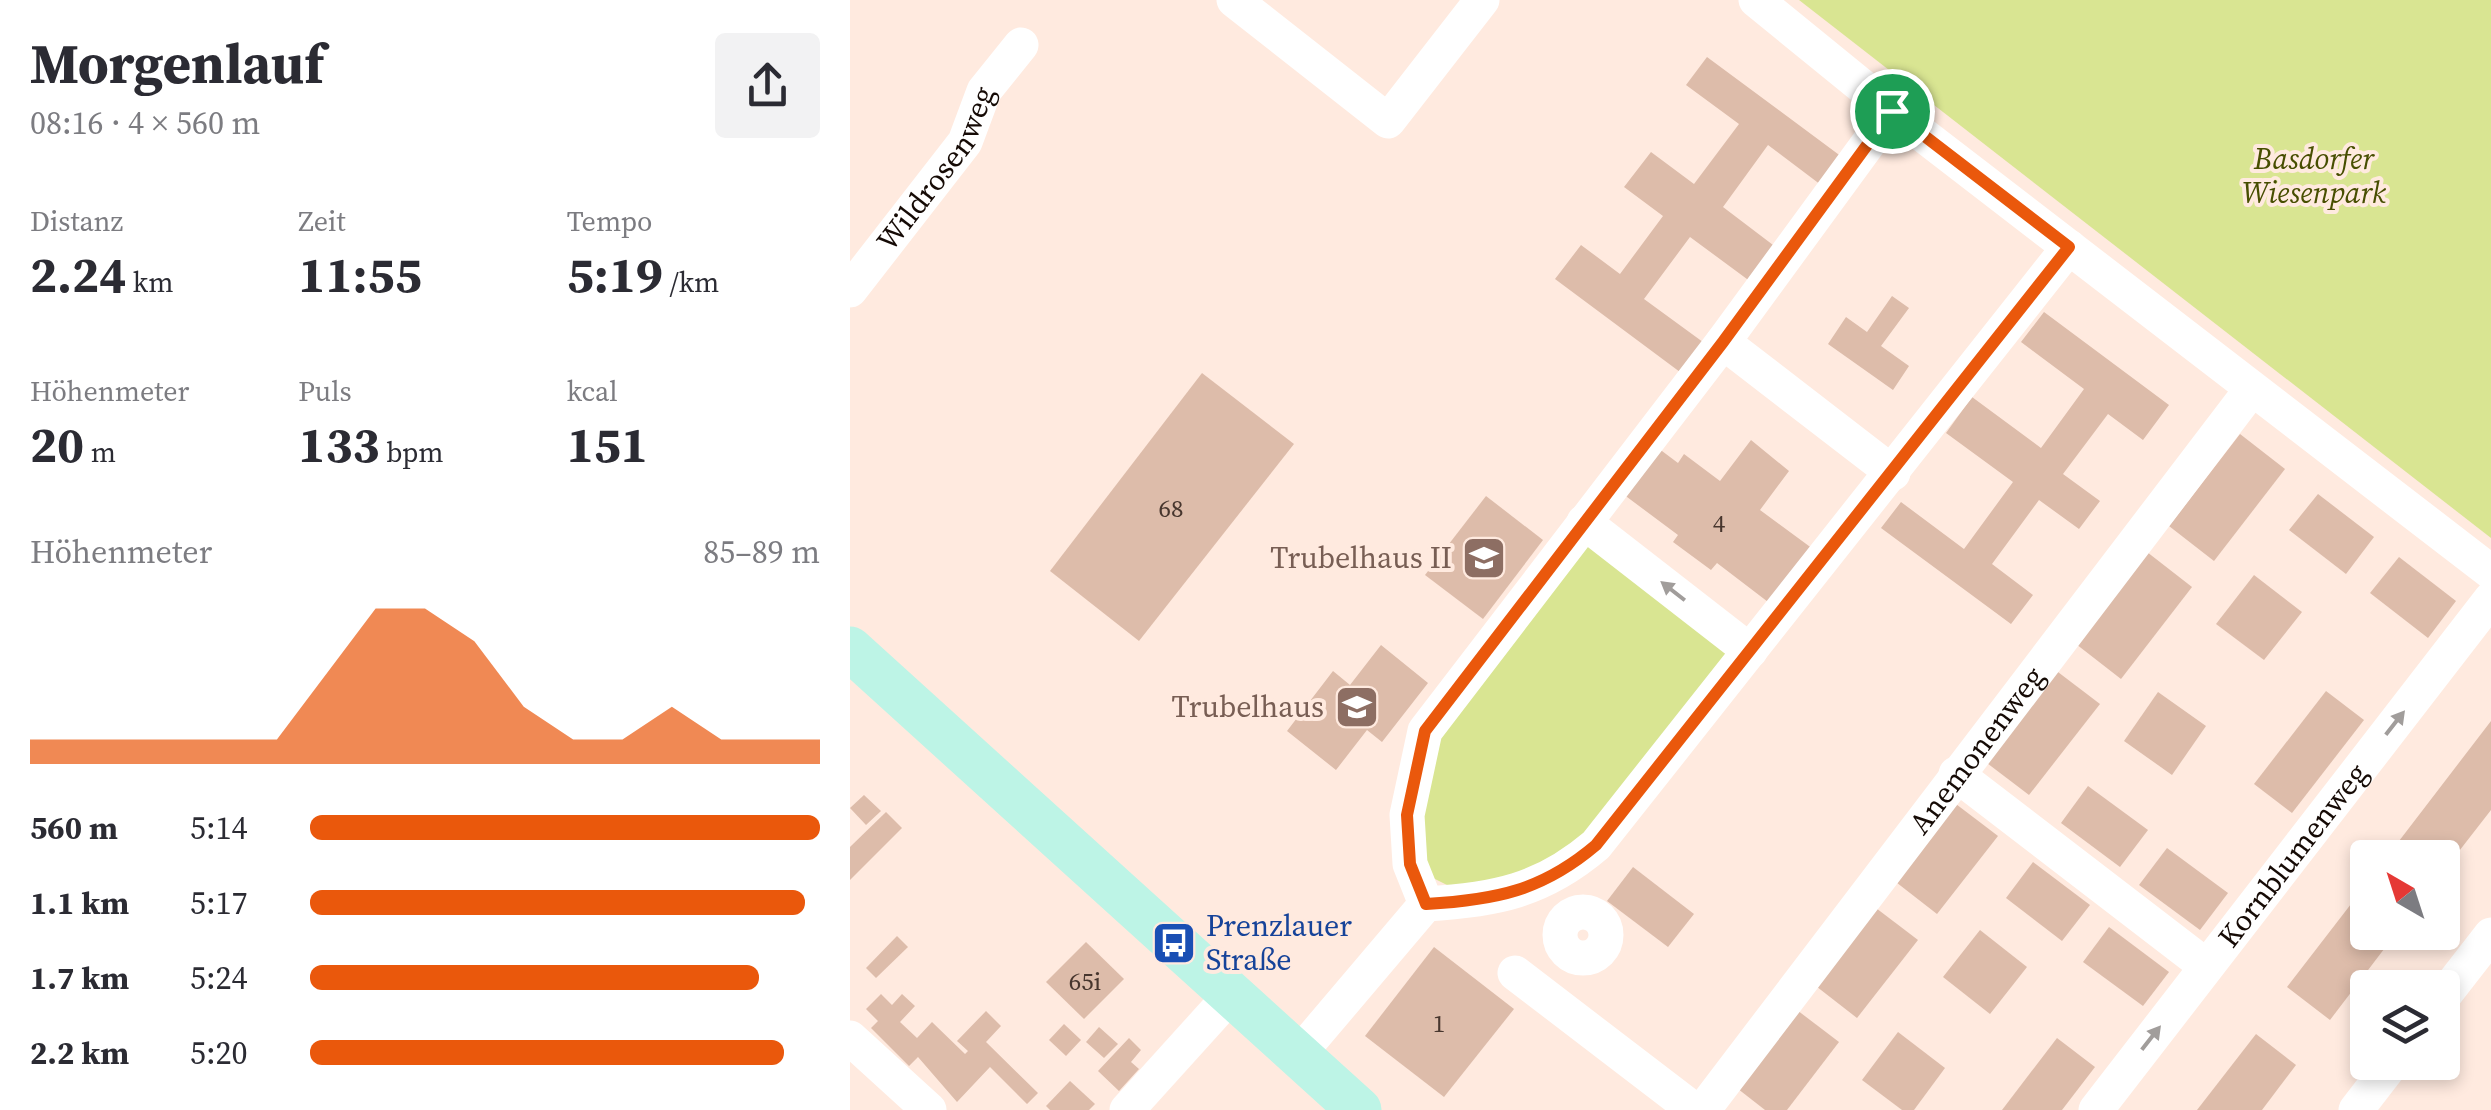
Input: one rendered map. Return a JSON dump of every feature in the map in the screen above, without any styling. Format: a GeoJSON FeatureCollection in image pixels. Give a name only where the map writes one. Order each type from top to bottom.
{"type":"FeatureCollection","features":[{"type":"Feature","properties":{"kind":"main road"},"geometry":{"type":"LineString","coordinates":[[850,649],[1359,1110]]}},
{"type":"Feature","properties":{"kind":"street"},"geometry":{"type":"LineString","coordinates":[[1234,0],[1388,120],[1482,0]]}},
{"type":"Feature","properties":{"kind":"street"},"geometry":{"type":"LineString","coordinates":[[1756,0],[1892,111],[2491,572]]}},
{"type":"Feature","properties":{"kind":"street","name":"Wildrosenweg"},"geometry":{"type":"LineString","coordinates":[[850,290],[965,142],[984,91],[1021,45]]}},
{"type":"Feature","properties":{"kind":"street"},"geometry":{"type":"LineString","coordinates":[[1426,904],[1410,864],[1407,815],[1425,731],[1723,342],[1892,111]]}},
{"type":"Feature","properties":{"kind":"street"},"geometry":{"type":"LineString","coordinates":[[1298,1055],[1426,904],[1492,900],[1568,868],[1596,845],[2069,247]]}},
{"type":"Feature","properties":{"kind":"street"},"geometry":{"type":"LineString","coordinates":[[1723,342],[1893,473]]}},
{"type":"Feature","properties":{"kind":"street","name":"Anemonenweg"},"geometry":{"type":"LineString","coordinates":[[1704,1110],[2251,390]]}},
{"type":"Feature","properties":{"kind":"street"},"geometry":{"type":"LineString","coordinates":[[1593,510],[1750,651]]}},
{"type":"Feature","properties":{"kind":"street","name":"Kornblumenweg"},"geometry":{"type":"LineString","coordinates":[[2096,1110],[2491,599]]}},
{"type":"Feature","properties":{"kind":"street"},"geometry":{"type":"LineString","coordinates":[[1956,774],[2206,966]]}},
{"type":"Feature","properties":{"kind":"street"},"geometry":{"type":"LineString","coordinates":[[1530,885],[1547,906],[1567,918]]}},
{"type":"Feature","properties":{"kind":"street"},"geometry":{"type":"LineString","coordinates":[[2460,975],[2491,935]]}},
{"type":"Feature","properties":{"kind":"street"},"geometry":{"type":"LineString","coordinates":[[1515,973],[1694,1110]]}},
{"type":"Feature","properties":{"kind":"street"},"geometry":{"type":"LineString","coordinates":[[1127,1110],[1231,995]]}},
{"type":"Feature","properties":{"kind":"street"},"geometry":{"type":"LineString","coordinates":[[850,1038],[929,1110]]}},
{"type":"Feature","properties":{"kind":"street"},"geometry":{"type":"LineString","coordinates":[[2356,1110],[2378,1080]]}},
{"type":"Feature","properties":{"kind":"green space","name":"Basdorfer Wiesenpark"},"geometry":{"type":"Polygon","coordinates":[[[1799,0],[2491,0],[2491,538],[1799,0]]]}},
{"type":"Feature","properties":{"kind":"green space"},"geometry":{"type":"Polygon","coordinates":[[[1584,539],[1733,657],[1575,851],[1520,881],[1455,889],[1419,871],[1431,735],[1584,539]]]}},
{"type":"Feature","properties":{"kind":"building"},"geometry":{"type":"Polygon","coordinates":[[[1707,57],[1846,160],[1825,188],[1768,145],[1723,207],[1777,248],[1751,282],[1690,237],[1644,299],[1707,345],[1684,375],[1555,279],[1581,245],[1620,274],[1663,216],[1624,187],[1651,152],[1694,184],[1739,124],[1686,85],[1707,57]]]}},
{"type":"Feature","properties":{"kind":"building"},"geometry":{"type":"Polygon","coordinates":[[[1892,296],[1909,308],[1881,346],[1909,366],[1893,390],[1828,344],[1846,317],[1867,332],[1892,296]]]}},
{"type":"Feature","properties":{"kind":"building"},"geometry":{"type":"Polygon","coordinates":[[[2044,312],[2169,405],[2143,440],[2108,414],[2063,474],[2100,501],[2079,529],[2039,500],[1992,564],[2033,595],[2011,624],[1881,528],[1901,502],[1964,549],[2013,482],[1946,433],[1972,397],[2041,448],[2084,389],[2021,342],[2044,312]]]}},
{"type":"Feature","properties":{"kind":"building"},"geometry":{"type":"Polygon","coordinates":[[[1202,373],[1294,444],[1139,641],[1050,571],[1202,373]]]}},
{"type":"Feature","properties":{"kind":"building"},"geometry":{"type":"Polygon","coordinates":[[[2240,434],[2285,469],[2214,561],[2169,526],[2240,434]]]}},
{"type":"Feature","properties":{"kind":"building"},"geometry":{"type":"Polygon","coordinates":[[[1751,440],[1789,471],[1760,510],[1813,549],[1772,605],[1717,563],[1711,570],[1673,542],[1678,535],[1623,494],[1658,448],[1678,463],[1684,454],[1720,481],[1751,440]]]}},
{"type":"Feature","properties":{"kind":"building"},"geometry":{"type":"Polygon","coordinates":[[[2318,494],[2374,537],[2346,574],[2289,530],[2318,494]]]}},
{"type":"Feature","properties":{"kind":"building","name":"Trubelhaus II"},"geometry":{"type":"Polygon","coordinates":[[[1486,496],[1543,540],[1483,619],[1425,575],[1486,496]]]}},
{"type":"Feature","properties":{"kind":"building"},"geometry":{"type":"Polygon","coordinates":[[[2147,552],[2192,587],[2121,679],[2076,644],[2147,552]]]}},
{"type":"Feature","properties":{"kind":"building"},"geometry":{"type":"Polygon","coordinates":[[[2399,557],[2456,601],[2428,638],[2370,593],[2399,557]]]}},
{"type":"Feature","properties":{"kind":"building"},"geometry":{"type":"Polygon","coordinates":[[[2254,575],[2302,612],[2264,660],[2216,624],[2254,575]]]}},
{"type":"Feature","properties":{"kind":"building","name":"Trubelhaus"},"geometry":{"type":"Polygon","coordinates":[[[1381,645],[1428,683],[1382,742],[1367,730],[1336,770],[1287,731],[1333,671],[1350,685],[1381,645]]]}},
{"type":"Feature","properties":{"kind":"building"},"geometry":{"type":"Polygon","coordinates":[[[2054,669],[2100,704],[2029,795],[1983,760],[2054,669]]]}},
{"type":"Feature","properties":{"kind":"building"},"geometry":{"type":"Polygon","coordinates":[[[2326,691],[2364,720],[2292,813],[2254,784],[2326,691]]]}},
{"type":"Feature","properties":{"kind":"building"},"geometry":{"type":"Polygon","coordinates":[[[2158,692],[2206,726],[2172,775],[2124,741],[2158,692]]]}},
{"type":"Feature","properties":{"kind":"building"},"geometry":{"type":"Polygon","coordinates":[[[2491,721],[2491,810],[2460,850],[2460,840],[2400,840],[2491,721]]]}},
{"type":"Feature","properties":{"kind":"building"},"geometry":{"type":"Polygon","coordinates":[[[2088,786],[2148,830],[2120,867],[2061,823],[2088,786]]]}},
{"type":"Feature","properties":{"kind":"building"},"geometry":{"type":"Polygon","coordinates":[[[864,795],[881,811],[866,825],[850,808],[864,795]]]}},
{"type":"Feature","properties":{"kind":"building"},"geometry":{"type":"Polygon","coordinates":[[[1952,801],[1998,836],[1937,914],[1892,879],[1952,801]]]}},
{"type":"Feature","properties":{"kind":"building"},"geometry":{"type":"Polygon","coordinates":[[[886,812],[902,828],[850,880],[850,847],[886,812]]]}},
{"type":"Feature","properties":{"kind":"building"},"geometry":{"type":"Polygon","coordinates":[[[2167,848],[2228,893],[2200,930],[2139,885],[2167,848]]]}},
{"type":"Feature","properties":{"kind":"building"},"geometry":{"type":"Polygon","coordinates":[[[2033,862],[2090,905],[2062,941],[2006,898],[2033,862]]]}},
{"type":"Feature","properties":{"kind":"building"},"geometry":{"type":"Polygon","coordinates":[[[1633,867],[1694,914],[1668,947],[1607,901],[1633,867]]]}},
{"type":"Feature","properties":{"kind":"building"},"geometry":{"type":"Polygon","coordinates":[[[1872,905],[1918,940],[1857,1018],[1812,983],[1872,905]]]}},
{"type":"Feature","properties":{"kind":"building"},"geometry":{"type":"Polygon","coordinates":[[[2350,905],[2350,950],[2383,950],[2368,970],[2350,970],[2350,994],[2330,1020],[2287,987],[2350,905]]]}},
{"type":"Feature","properties":{"kind":"building"},"geometry":{"type":"Polygon","coordinates":[[[2109,927],[2169,972],[2143,1006],[2083,962],[2109,927]]]}},
{"type":"Feature","properties":{"kind":"building"},"geometry":{"type":"Polygon","coordinates":[[[1980,930],[2027,967],[1990,1014],[1943,977],[1980,930]]]}},
{"type":"Feature","properties":{"kind":"building"},"geometry":{"type":"Polygon","coordinates":[[[897,936],[908,947],[876,978],[866,968],[897,936]]]}},
{"type":"Feature","properties":{"kind":"building"},"geometry":{"type":"Polygon","coordinates":[[[1086,942],[1124,979],[1084,1019],[1046,982],[1086,942]]]}},
{"type":"Feature","properties":{"kind":"building"},"geometry":{"type":"Polygon","coordinates":[[[1434,947],[1514,1009],[1444,1097],[1365,1036],[1434,947]]]}},
{"type":"Feature","properties":{"kind":"building"},"geometry":{"type":"Polygon","coordinates":[[[881,994],[892,1005],[902,994],[915,1006],[900,1022],[917,1038],[932,1022],[965,1054],[968,1051],[957,1041],[986,1011],[1001,1026],[986,1042],[1038,1093],[1027,1104],[990,1067],[957,1102],[918,1057],[909,1066],[871,1028],[878,1021],[866,1009],[881,994]]]}},
{"type":"Feature","properties":{"kind":"building"},"geometry":{"type":"Polygon","coordinates":[[[1793,1007],[1839,1042],[1787,1110],[1765,1110],[1733,1085],[1793,1007]]]}},
{"type":"Feature","properties":{"kind":"building"},"geometry":{"type":"Polygon","coordinates":[[[1064,1024],[1081,1040],[1066,1056],[1049,1040],[1064,1024]]]}},
{"type":"Feature","properties":{"kind":"building"},"geometry":{"type":"Polygon","coordinates":[[[1099,1027],[1118,1044],[1104,1058],[1086,1042],[1099,1027]]]}},
{"type":"Feature","properties":{"kind":"building"},"geometry":{"type":"Polygon","coordinates":[[[1898,1032],[1945,1068],[1914,1110],[1902,1110],[1862,1080],[1898,1032]]]}},
{"type":"Feature","properties":{"kind":"building"},"geometry":{"type":"Polygon","coordinates":[[[2256,1034],[2296,1065],[2262,1110],[2197,1110],[2256,1034]]]}},
{"type":"Feature","properties":{"kind":"building"},"geometry":{"type":"Polygon","coordinates":[[[1129,1038],[1141,1050],[1131,1062],[1139,1069],[1119,1091],[1098,1071],[1129,1038]]]}},
{"type":"Feature","properties":{"kind":"building"},"geometry":{"type":"Polygon","coordinates":[[[2057,1038],[2095,1067],[2062,1110],[2002,1110],[2057,1038]]]}},
{"type":"Feature","properties":{"kind":"building"},"geometry":{"type":"Polygon","coordinates":[[[1070,1081],[1095,1104],[1089,1110],[1050,1110],[1046,1106],[1070,1081]]]}},
{"type":"Feature","properties":{"kind":"place","name":"Trubelhaus II"},"geometry":{"type":"Point","coordinates":[1484,558]}},
{"type":"Feature","properties":{"kind":"place","name":"Trubelhaus"},"geometry":{"type":"Point","coordinates":[1357,707]}},
{"type":"Feature","properties":{"kind":"place","name":"Prenzlauer Straße"},"geometry":{"type":"Point","coordinates":[1174,943]}},
{"type":"Feature","properties":{"kind":"route"},"geometry":{"type":"LineString","coordinates":[[1892,111],[2069,247],[1596,845],[1568,868],[1492,900],[1426,904],[1410,864],[1407,815],[1425,731],[1723,342],[1892,111]]}}]}
